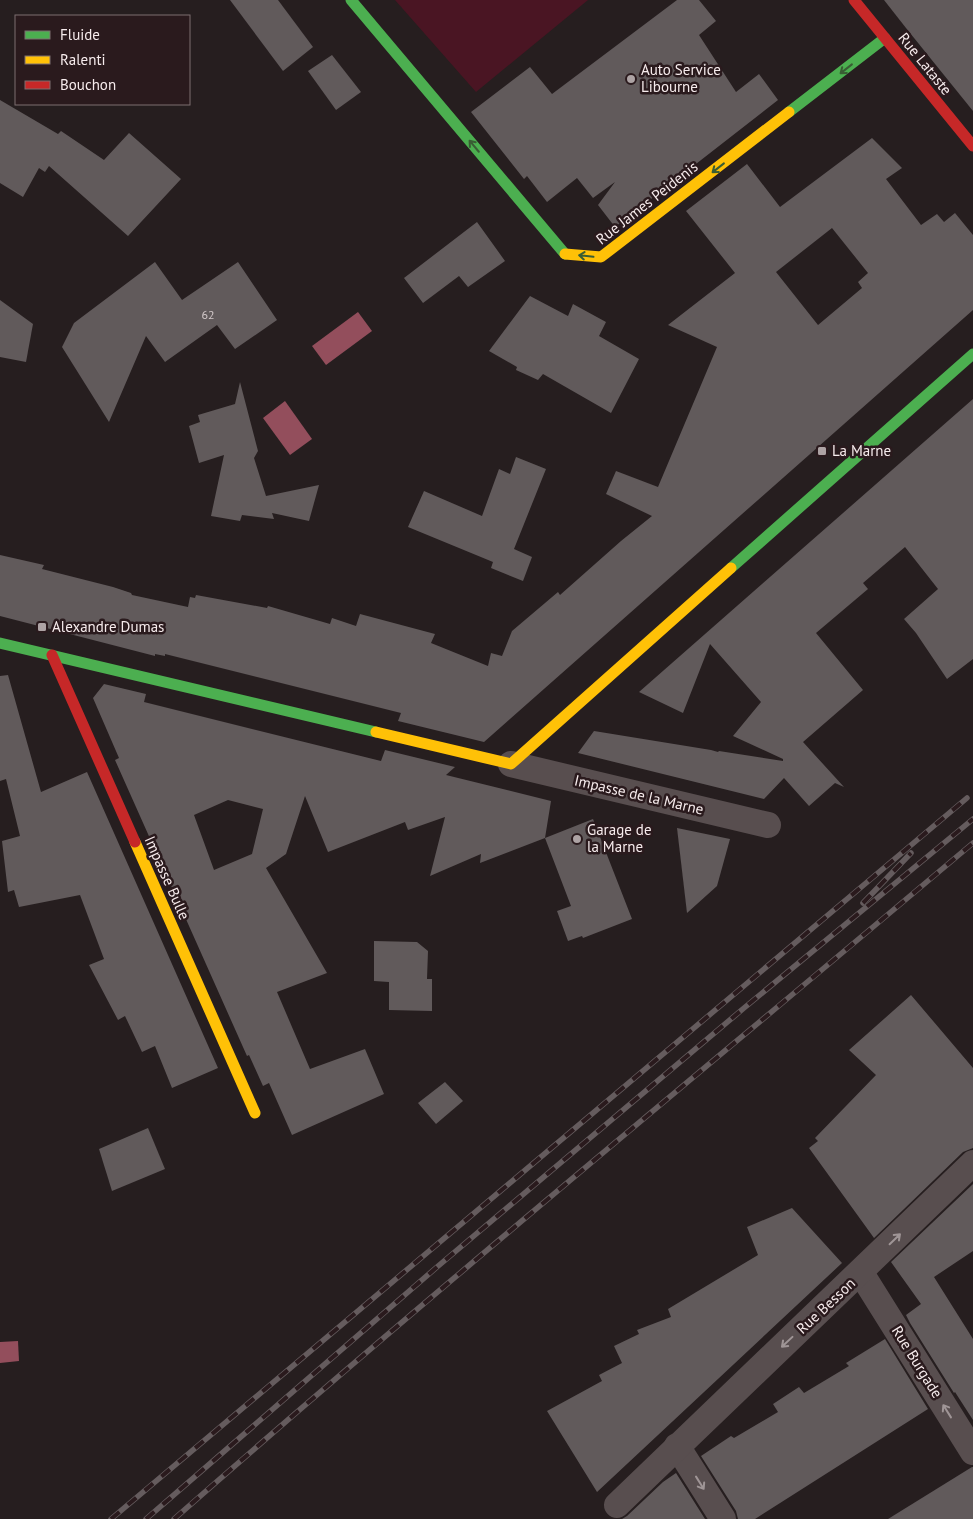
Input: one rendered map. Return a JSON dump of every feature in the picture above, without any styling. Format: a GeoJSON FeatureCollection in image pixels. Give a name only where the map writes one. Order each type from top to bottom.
{"type":"FeatureCollection","features":[{"type":"Feature","properties":{"kind":"street","name":"Rue James Peidenis"},"geometry":{"type":"LineString","coordinates":[[351,0],[564,254],[601,257],[884,38]]}},
{"type":"Feature","properties":{"kind":"street","name":"Rue Lataste"},"geometry":{"type":"LineString","coordinates":[[854,0],[973,146]]}},
{"type":"Feature","properties":{"kind":"street"},"geometry":{"type":"LineString","coordinates":[[0,643],[511,764],[973,354]]}},
{"type":"Feature","properties":{"kind":"street","name":"Impasse Bulle"},"geometry":{"type":"LineString","coordinates":[[52,655],[256,1113]]}},
{"type":"Feature","properties":{"kind":"street","name":"Impasse de la Marne"},"geometry":{"type":"LineString","coordinates":[[511,764],[768,825]]}},
{"type":"Feature","properties":{"kind":"street","name":"Rue Besson"},"geometry":{"type":"LineString","coordinates":[[617,1504],[973,1163]]}},
{"type":"Feature","properties":{"kind":"street","name":"Rue Burgade"},"geometry":{"type":"LineString","coordinates":[[860,1272],[973,1452]]}},
{"type":"Feature","properties":{"kind":"street"},"geometry":{"type":"LineString","coordinates":[[677,1446],[723,1519]]}},
{"type":"Feature","properties":{"kind":"shaded area"},"geometry":{"type":"Polygon","coordinates":[[[395,0],[588,0],[476,92],[395,0]]]}},
{"type":"Feature","properties":{"kind":"shaded area"},"geometry":{"type":"Polygon","coordinates":[[[358,312],[372,331],[326,365],[312,346],[358,312]]]}},
{"type":"Feature","properties":{"kind":"shaded area"},"geometry":{"type":"Polygon","coordinates":[[[285,401],[312,439],[290,455],[263,418],[285,401]]]}},
{"type":"Feature","properties":{"kind":"shaded area"},"geometry":{"type":"Polygon","coordinates":[[[18,1341],[19,1361],[0,1363],[0,1342],[18,1341]]]}},
{"type":"Feature","properties":{"kind":"building"},"geometry":{"type":"Polygon","coordinates":[[[230,0],[278,0],[313,47],[283,71],[230,0]]]}},
{"type":"Feature","properties":{"kind":"building"},"geometry":{"type":"Polygon","coordinates":[[[677,0],[699,0],[716,21],[699,35],[736,92],[759,74],[778,100],[615,227],[598,205],[615,182],[593,198],[577,178],[547,202],[527,176],[524,179],[471,112],[530,67],[552,94],[677,0]]]}},
{"type":"Feature","properties":{"kind":"building"},"geometry":{"type":"Polygon","coordinates":[[[884,0],[973,0],[973,111],[906,28],[884,0]]]}},
{"type":"Feature","properties":{"kind":"building"},"geometry":{"type":"Polygon","coordinates":[[[332,55],[361,92],[336,110],[308,71],[332,55]]]}},
{"type":"Feature","properties":{"kind":"building"},"geometry":{"type":"Polygon","coordinates":[[[0,100],[58,134],[61,131],[104,160],[129,133],[181,179],[128,236],[49,166],[45,172],[39,168],[23,197],[0,183],[0,100]]]}},
{"type":"Feature","properties":{"kind":"building"},"geometry":{"type":"Polygon","coordinates":[[[872,138],[902,168],[886,179],[921,225],[937,214],[944,222],[955,213],[973,235],[973,310],[484,742],[398,721],[401,713],[165,654],[165,656],[155,654],[155,656],[0,616],[0,555],[44,565],[42,569],[113,587],[132,595],[188,607],[190,597],[195,598],[196,595],[267,608],[268,606],[330,624],[332,618],[356,626],[360,614],[435,634],[431,643],[488,666],[491,653],[502,656],[512,631],[558,592],[560,595],[652,516],[606,494],[616,471],[658,487],[717,347],[668,325],[735,273],[686,211],[747,164],[780,207],[872,138]],[[832,228],[776,272],[818,325],[862,288],[858,282],[868,273],[832,228]]]}},
{"type":"Feature","properties":{"kind":"building"},"geometry":{"type":"Polygon","coordinates":[[[477,222],[505,261],[468,287],[459,276],[423,303],[404,278],[477,222]]]}},
{"type":"Feature","properties":{"kind":"building"},"geometry":{"type":"Polygon","coordinates":[[[155,262],[182,300],[238,262],[277,320],[235,349],[217,325],[165,362],[146,336],[109,422],[62,347],[74,323],[155,262]]]}},
{"type":"Feature","properties":{"kind":"building"},"geometry":{"type":"Polygon","coordinates":[[[530,296],[568,316],[573,304],[606,322],[599,336],[639,359],[611,413],[543,374],[538,380],[516,370],[517,367],[489,351],[530,296]]]}},
{"type":"Feature","properties":{"kind":"building"},"geometry":{"type":"Polygon","coordinates":[[[0,300],[33,324],[26,362],[0,357],[0,300]]]}},
{"type":"Feature","properties":{"kind":"building"},"geometry":{"type":"Polygon","coordinates":[[[240,382],[258,451],[254,458],[266,496],[319,485],[309,521],[272,513],[274,519],[242,515],[240,521],[211,516],[224,455],[199,463],[189,426],[200,422],[198,415],[235,404],[240,382]]]}},
{"type":"Feature","properties":{"kind":"building"},"geometry":{"type":"Polygon","coordinates":[[[973,399],[973,659],[947,679],[916,633],[904,619],[938,589],[905,547],[863,583],[868,589],[816,633],[863,690],[803,742],[844,787],[835,783],[809,806],[784,778],[764,799],[578,753],[594,731],[783,761],[783,759],[733,736],[761,702],[710,644],[683,713],[639,692],[973,399]]]}},
{"type":"Feature","properties":{"kind":"building"},"geometry":{"type":"Polygon","coordinates":[[[516,457],[546,469],[514,549],[532,557],[523,581],[491,568],[493,562],[408,527],[424,491],[482,516],[499,469],[510,474],[516,457]]]}},
{"type":"Feature","properties":{"kind":"building"},"geometry":{"type":"Polygon","coordinates":[[[8,675],[41,792],[87,772],[218,1068],[172,1088],[155,1046],[142,1052],[125,1016],[118,1020],[89,965],[104,959],[80,895],[19,907],[14,890],[8,892],[2,841],[20,836],[6,779],[0,781],[0,676],[8,675]]]}},
{"type":"Feature","properties":{"kind":"building"},"geometry":{"type":"Polygon","coordinates":[[[104,684],[146,694],[144,702],[381,761],[385,750],[455,767],[446,775],[551,801],[545,838],[480,863],[481,854],[430,876],[445,817],[408,830],[405,822],[328,852],[305,796],[286,854],[266,868],[327,973],[277,992],[310,1069],[365,1049],[384,1094],[292,1135],[269,1083],[263,1086],[249,1055],[247,1056],[115,760],[119,758],[93,698],[104,684]],[[228,800],[194,815],[214,870],[252,854],[263,809],[228,800]]]}},
{"type":"Feature","properties":{"kind":"building"},"geometry":{"type":"Polygon","coordinates":[[[593,819],[632,919],[583,938],[582,936],[568,941],[557,911],[571,906],[545,838],[593,819]]]}},
{"type":"Feature","properties":{"kind":"building"},"geometry":{"type":"Polygon","coordinates":[[[677,828],[730,839],[717,886],[687,913],[677,828]]]}},
{"type":"Feature","properties":{"kind":"building"},"geometry":{"type":"Polygon","coordinates":[[[374,941],[417,942],[428,951],[427,979],[432,979],[432,1011],[389,1010],[389,982],[374,981],[374,941]]]}},
{"type":"Feature","properties":{"kind":"building"},"geometry":{"type":"Polygon","coordinates":[[[911,995],[973,1068],[973,1148],[963,1152],[874,1238],[809,1148],[818,1141],[815,1138],[876,1075],[849,1050],[911,995]]]}},
{"type":"Feature","properties":{"kind":"building"},"geometry":{"type":"Polygon","coordinates":[[[445,1082],[463,1101],[436,1124],[418,1103],[445,1082]]]}},
{"type":"Feature","properties":{"kind":"building"},"geometry":{"type":"Polygon","coordinates":[[[148,1128],[165,1169],[112,1191],[99,1149],[148,1128]]]}},
{"type":"Feature","properties":{"kind":"building"},"geometry":{"type":"Polygon","coordinates":[[[973,1184],[973,1251],[934,1277],[973,1339],[973,1420],[910,1323],[906,1315],[921,1304],[891,1262],[973,1184]]]}},
{"type":"Feature","properties":{"kind":"building"},"geometry":{"type":"Polygon","coordinates":[[[792,1208],[842,1263],[597,1492],[547,1411],[602,1381],[599,1375],[622,1363],[614,1346],[639,1334],[637,1330],[671,1317],[668,1309],[758,1255],[747,1227],[792,1208]]]}},
{"type":"Feature","properties":{"kind":"building"},"geometry":{"type":"Polygon","coordinates":[[[885,1339],[928,1409],[755,1519],[738,1519],[736,1511],[701,1456],[731,1436],[734,1438],[778,1412],[773,1404],[799,1387],[804,1393],[849,1366],[846,1363],[885,1339]]]}},
{"type":"Feature","properties":{"kind":"building"},"geometry":{"type":"Polygon","coordinates":[[[972,1467],[973,1519],[888,1519],[972,1467]]]}},
{"type":"Feature","properties":{"kind":"building"},"geometry":{"type":"Polygon","coordinates":[[[676,1473],[705,1519],[622,1519],[663,1482],[676,1473]]]}},
{"type":"Feature","properties":{"kind":"railway"},"geometry":{"type":"LineString","coordinates":[[111,1519],[967,798]]}},
{"type":"Feature","properties":{"kind":"railway"},"geometry":{"type":"LineString","coordinates":[[146,1519],[437,1267],[744,1008],[973,819]]}},
{"type":"Feature","properties":{"kind":"railway"},"geometry":{"type":"LineString","coordinates":[[174,1519],[472,1263],[973,843]]}},
{"type":"Feature","properties":{"kind":"railway"},"geometry":{"type":"LineString","coordinates":[[863,903],[911,853]]}},
{"type":"Feature","properties":{"kind":"traffic: fast"},"geometry":{"type":"LineString","coordinates":[[351,0],[565,254]]}},
{"type":"Feature","properties":{"kind":"traffic: fast"},"geometry":{"type":"LineString","coordinates":[[789,112],[885,38]]}},
{"type":"Feature","properties":{"kind":"traffic: fast"},"geometry":{"type":"LineString","coordinates":[[731,568],[973,354]]}},
{"type":"Feature","properties":{"kind":"traffic: fast"},"geometry":{"type":"LineString","coordinates":[[0,643],[376,732]]}},
{"type":"Feature","properties":{"kind":"traffic: slow"},"geometry":{"type":"LineString","coordinates":[[565,254],[601,257],[789,112]]}},
{"type":"Feature","properties":{"kind":"traffic: slow"},"geometry":{"type":"LineString","coordinates":[[376,732],[511,764],[731,568]]}},
{"type":"Feature","properties":{"kind":"traffic: slow"},"geometry":{"type":"LineString","coordinates":[[135,842],[255,1113]]}},
{"type":"Feature","properties":{"kind":"traffic: jam"},"geometry":{"type":"LineString","coordinates":[[854,0],[973,146]]}},
{"type":"Feature","properties":{"kind":"traffic: jam"},"geometry":{"type":"LineString","coordinates":[[52,655],[135,842]]}},
{"type":"Feature","properties":{"kind":"place","name":"Auto Service Libourne"},"geometry":{"type":"Point","coordinates":[631,79]}},
{"type":"Feature","properties":{"kind":"place","name":"La Marne"},"geometry":{"type":"Point","coordinates":[822,451]}},
{"type":"Feature","properties":{"kind":"place","name":"Alexandre Dumas"},"geometry":{"type":"Point","coordinates":[42,627]}},
{"type":"Feature","properties":{"kind":"place","name":"Garage de la Marne"},"geometry":{"type":"Point","coordinates":[577,839]}}]}
